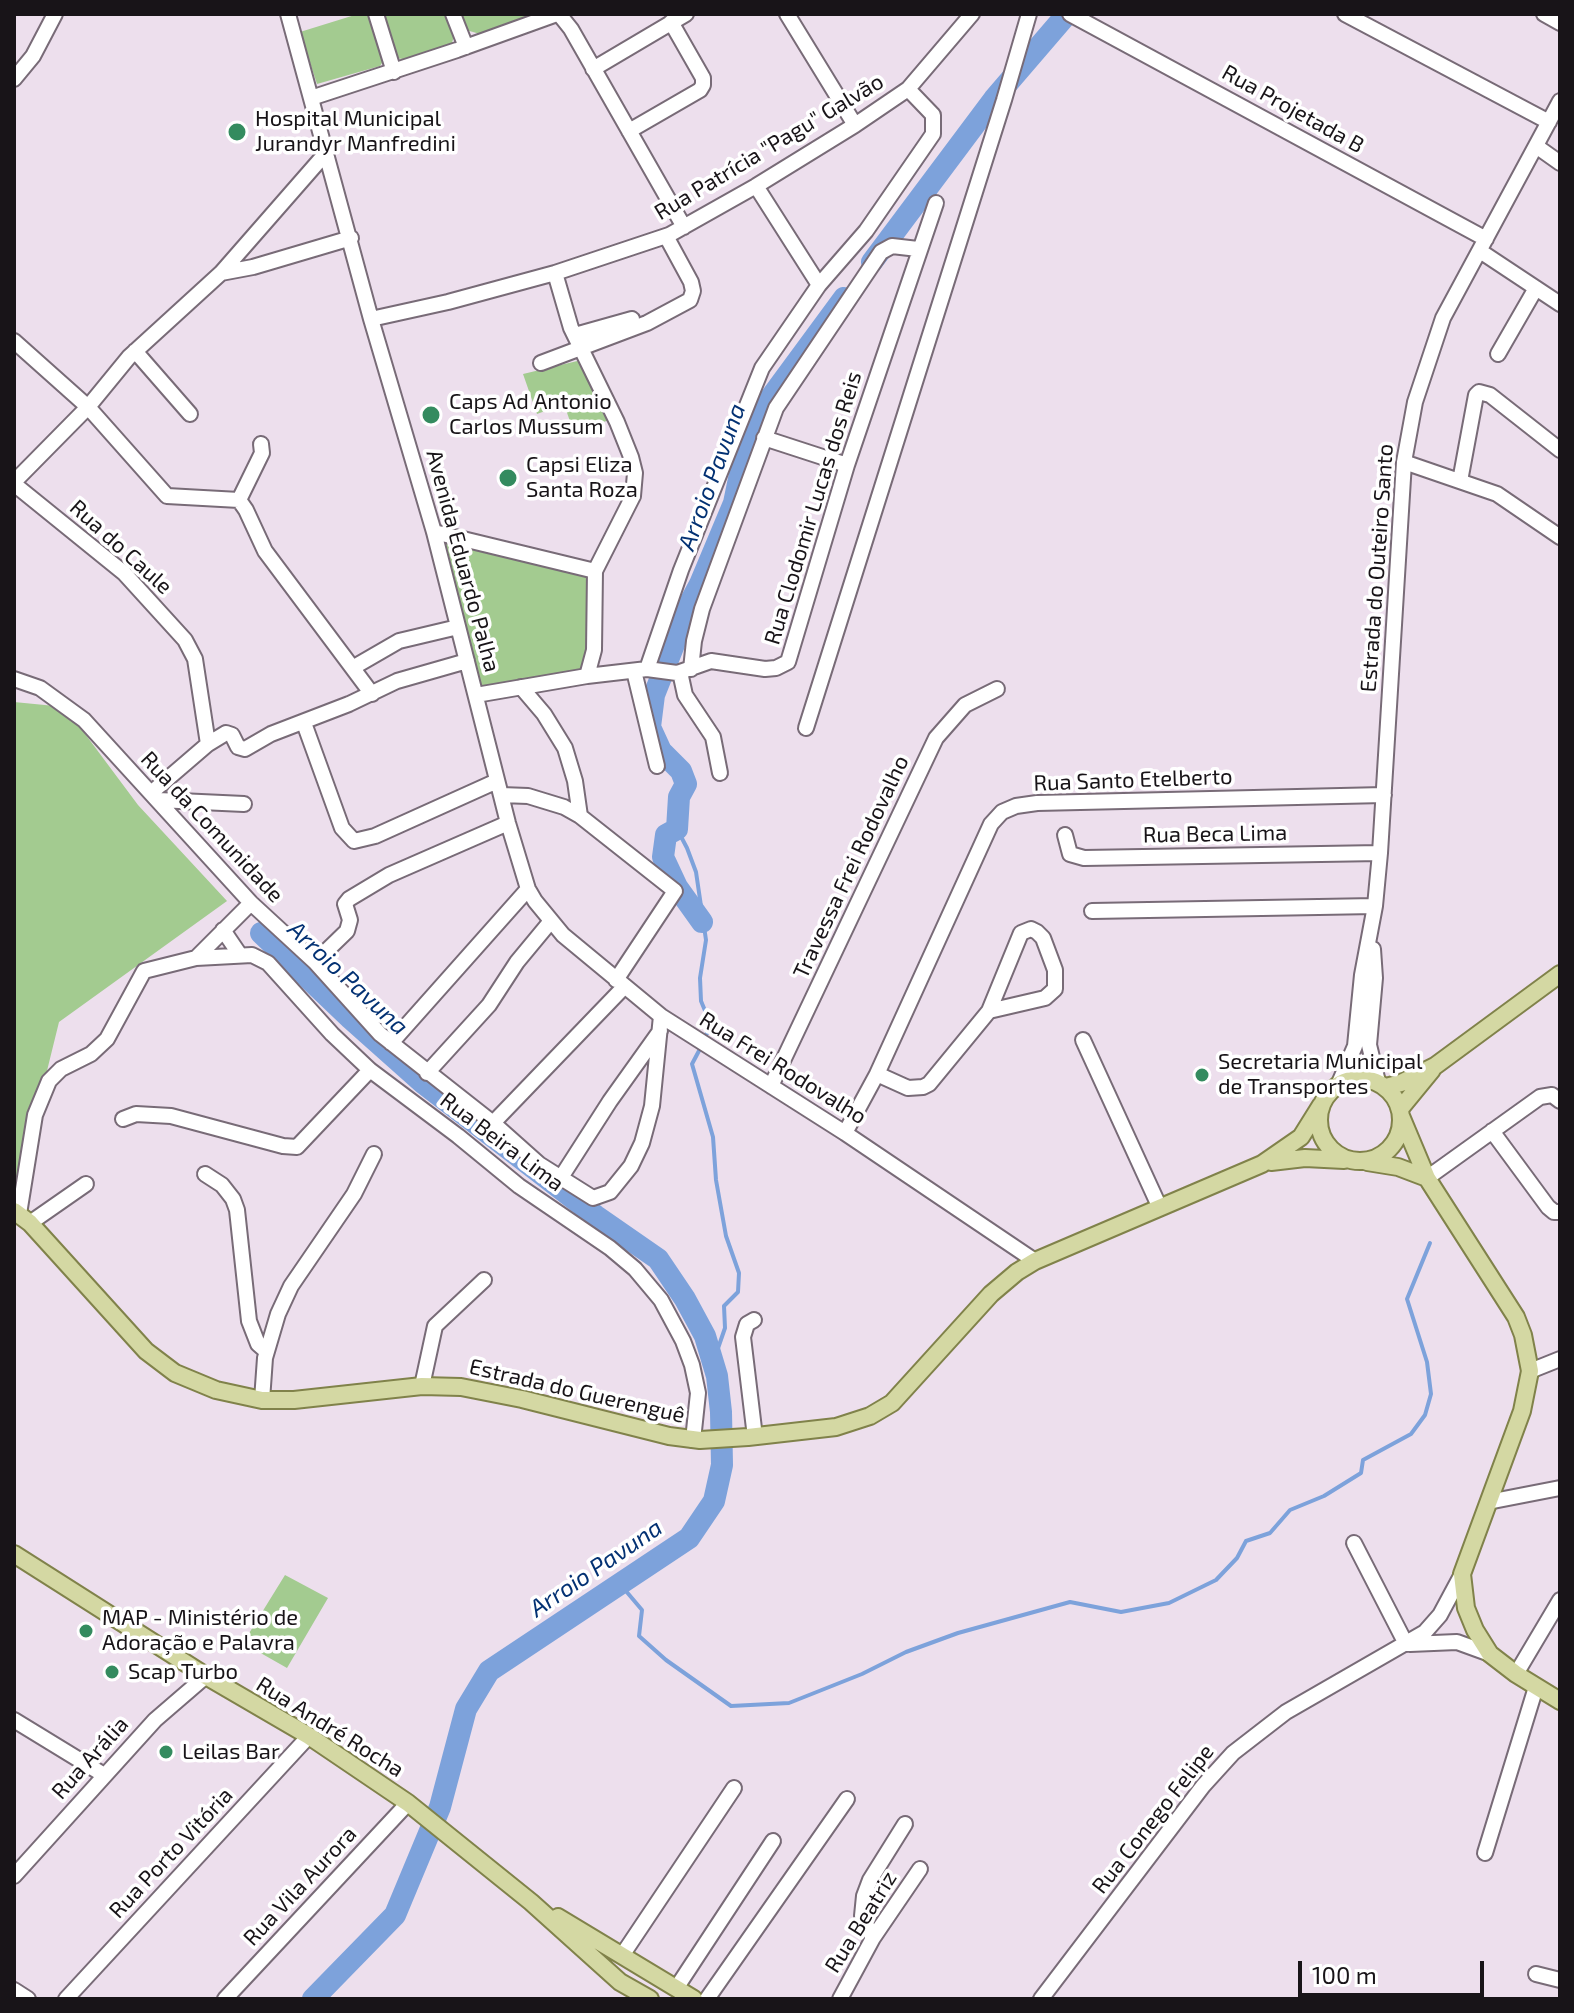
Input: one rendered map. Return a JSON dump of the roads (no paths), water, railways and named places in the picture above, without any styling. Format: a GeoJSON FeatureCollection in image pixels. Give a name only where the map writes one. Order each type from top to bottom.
{"type":"FeatureCollection","features":[{"type":"Feature","properties":{"kind":"main road"},"geometry":{"type":"LineString","coordinates":[[1435,1066],[1400,1112],[1401,1127],[1392,1146],[1384,1153],[1357,1161],[1339,1156],[1323,1139],[1318,1116],[1321,1105],[1339,1083],[1359,1078],[1382,1085],[1401,1083],[1435,1066],[1560,974]]}},
{"type":"Feature","properties":{"kind":"main road"},"geometry":{"type":"LineString","coordinates":[[1382,1085],[1395,1097],[1427,1178],[1516,1317],[1523,1335],[1530,1371],[1522,1411],[1462,1574],[1464,1597],[1471,1620],[1490,1654],[1560,1701]]}},
{"type":"Feature","properties":{"kind":"main road","name":"Estrada do Guerenguê"},"geometry":{"type":"LineString","coordinates":[[21,1216],[157,1361],[175,1373],[216,1390],[262,1400],[331,1397],[422,1386],[461,1387],[669,1436],[696,1440],[751,1437],[836,1427],[870,1416],[892,1403],[991,1294],[1035,1261],[1262,1164],[1301,1137],[1321,1105]]}},
{"type":"Feature","properties":{"kind":"main road","name":"Estrada do Guerenguê"},"geometry":{"type":"LineString","coordinates":[[1262,1164],[1305,1158],[1357,1161],[1398,1167],[1427,1178]]}},
{"type":"Feature","properties":{"kind":"main road","name":"Rua André Rocha"},"geometry":{"type":"LineString","coordinates":[[14,1554],[206,1676],[309,1736],[410,1805],[531,1902],[620,1982],[650,1999]]}},
{"type":"Feature","properties":{"kind":"main road","name":"Rua André Rocha"},"geometry":{"type":"LineString","coordinates":[[531,1902],[694,1999]]}},
{"type":"Feature","properties":{"kind":"street"},"geometry":{"type":"LineString","coordinates":[[14,79],[33,56],[55,14]]}},
{"type":"Feature","properties":{"kind":"street","name":"Avenida Eduardo Palha"},"geometry":{"type":"LineString","coordinates":[[288,14],[371,319],[434,532],[508,823],[528,889]]}},
{"type":"Feature","properties":{"kind":"street"},"geometry":{"type":"LineString","coordinates":[[376,14],[394,72]]}},
{"type":"Feature","properties":{"kind":"street"},"geometry":{"type":"LineString","coordinates":[[453,14],[466,47]]}},
{"type":"Feature","properties":{"kind":"street"},"geometry":{"type":"LineString","coordinates":[[311,98],[558,14],[571,29],[684,227]]}},
{"type":"Feature","properties":{"kind":"street"},"geometry":{"type":"LineString","coordinates":[[593,69],[686,14]]}},
{"type":"Feature","properties":{"kind":"street"},"geometry":{"type":"LineString","coordinates":[[787,14],[855,125]]}},
{"type":"Feature","properties":{"kind":"street","name":"Rua Patrícia \"Pagu\" Galvão"},"geometry":{"type":"LineString","coordinates":[[371,319],[555,273],[666,236],[684,227],[756,186],[908,89],[972,14]]}},
{"type":"Feature","properties":{"kind":"street"},"geometry":{"type":"LineString","coordinates":[[806,728],[1029,14]]}},
{"type":"Feature","properties":{"kind":"street"},"geometry":{"type":"LineString","coordinates":[[1345,14],[1549,122]]}},
{"type":"Feature","properties":{"kind":"street"},"geometry":{"type":"LineString","coordinates":[[1544,14],[1560,23]]}},
{"type":"Feature","properties":{"kind":"street","name":"Rua Projetada B"},"geometry":{"type":"LineString","coordinates":[[1074,16],[1483,245],[1560,304]]}},
{"type":"Feature","properties":{"kind":"street"},"geometry":{"type":"LineString","coordinates":[[629,131],[700,90],[703,85],[703,78],[671,22]]}},
{"type":"Feature","properties":{"kind":"street"},"geometry":{"type":"LineString","coordinates":[[657,766],[645,670],[681,570],[762,368],[819,285],[866,231],[933,134],[933,115],[908,89]]}},
{"type":"Feature","properties":{"kind":"street","name":"Estrada do Outeiro Santo"},"geometry":{"type":"LineString","coordinates":[[1339,1083],[1355,1046],[1362,975],[1375,906],[1404,462],[1415,402],[1434,340],[1453,298],[1560,101]]}},
{"type":"Feature","properties":{"kind":"street"},"geometry":{"type":"LineString","coordinates":[[1536,146],[1560,163]]}},
{"type":"Feature","properties":{"kind":"street"},"geometry":{"type":"LineString","coordinates":[[14,483],[88,407],[135,351],[221,273],[326,153]]}},
{"type":"Feature","properties":{"kind":"street"},"geometry":{"type":"LineString","coordinates":[[756,186],[819,285]]}},
{"type":"Feature","properties":{"kind":"street","name":"Rua Clodomir Lucas dos Reis"},"geometry":{"type":"LineString","coordinates":[[476,695],[587,676],[645,670],[683,671],[711,661],[765,669],[788,662],[847,465],[936,203]]}},
{"type":"Feature","properties":{"kind":"street"},"geometry":{"type":"LineString","coordinates":[[541,363],[578,341],[652,320],[690,300],[693,291],[666,236]]}},
{"type":"Feature","properties":{"kind":"street"},"geometry":{"type":"LineString","coordinates":[[221,273],[253,267],[351,238]]}},
{"type":"Feature","properties":{"kind":"street"},"geometry":{"type":"LineString","coordinates":[[720,773],[713,737],[685,695],[683,671],[702,609],[764,438],[785,393],[881,252],[892,246],[918,249]]}},
{"type":"Feature","properties":{"kind":"street"},"geometry":{"type":"LineString","coordinates":[[555,273],[578,341],[617,422],[635,473],[633,496],[595,571],[593,659],[587,676]]}},
{"type":"Feature","properties":{"kind":"street"},"geometry":{"type":"LineString","coordinates":[[1498,354],[1536,288]]}},
{"type":"Feature","properties":{"kind":"street"},"geometry":{"type":"LineString","coordinates":[[14,341],[88,407],[167,496],[239,500]]}},
{"type":"Feature","properties":{"kind":"street"},"geometry":{"type":"LineString","coordinates":[[135,351],[190,414]]}},
{"type":"Feature","properties":{"kind":"street"},"geometry":{"type":"LineString","coordinates":[[1460,481],[1479,392],[1490,395],[1560,450]]}},
{"type":"Feature","properties":{"kind":"street"},"geometry":{"type":"LineString","coordinates":[[764,438],[847,465]]}},
{"type":"Feature","properties":{"kind":"street"},"geometry":{"type":"LineString","coordinates":[[239,500],[262,453],[261,444]]}},
{"type":"Feature","properties":{"kind":"street"},"geometry":{"type":"LineString","coordinates":[[1404,462],[1497,494],[1560,537]]}},
{"type":"Feature","properties":{"kind":"street","name":"Rua do Caule"},"geometry":{"type":"LineString","coordinates":[[14,483],[124,573],[185,640],[195,659],[208,744]]}},
{"type":"Feature","properties":{"kind":"street"},"geometry":{"type":"LineString","coordinates":[[239,500],[265,551],[372,694]]}},
{"type":"Feature","properties":{"kind":"street"},"geometry":{"type":"LineString","coordinates":[[434,532],[595,571]]}},
{"type":"Feature","properties":{"kind":"street"},"geometry":{"type":"LineString","coordinates":[[354,667],[399,641],[458,627]]}},
{"type":"Feature","properties":{"kind":"street"},"geometry":{"type":"LineString","coordinates":[[154,797],[208,744],[229,733],[238,747],[245,749],[271,734],[304,723],[420,672],[467,661]]}},
{"type":"Feature","properties":{"kind":"street","name":"Rua da Comunidade"},"geometry":{"type":"LineString","coordinates":[[14,679],[40,688],[74,712],[251,903],[315,962],[357,1012],[391,1043],[560,1179],[593,1198],[610,1192],[631,1166],[642,1143],[652,1106],[660,1024]]}},
{"type":"Feature","properties":{"kind":"street"},"geometry":{"type":"LineString","coordinates":[[521,687],[544,714],[565,748],[575,781],[580,816]]}},
{"type":"Feature","properties":{"kind":"street","name":"Travessa Frei Rodovalho"},"geometry":{"type":"LineString","coordinates":[[771,1086],[936,738],[965,705],[997,689]]}},
{"type":"Feature","properties":{"kind":"street"},"geometry":{"type":"LineString","coordinates":[[304,723],[342,828],[354,841],[375,836],[499,788],[545,800],[580,816],[675,891],[620,984],[493,1123]]}},
{"type":"Feature","properties":{"kind":"street","name":"Rua Santo Etelberto"},"geometry":{"type":"LineString","coordinates":[[845,1133],[877,1074],[991,824],[1002,812],[1037,803],[1384,795]]}},
{"type":"Feature","properties":{"kind":"street"},"geometry":{"type":"LineString","coordinates":[[154,797],[244,804]]}},
{"type":"Feature","properties":{"kind":"street"},"geometry":{"type":"LineString","coordinates":[[315,962],[345,935],[350,920],[345,904],[349,899],[389,875],[508,823]]}},
{"type":"Feature","properties":{"kind":"street","name":"Rua Beca Lima"},"geometry":{"type":"LineString","coordinates":[[1065,835],[1070,854],[1084,858],[1380,853]]}},
{"type":"Feature","properties":{"kind":"street"},"geometry":{"type":"LineString","coordinates":[[391,1043],[528,889]]}},
{"type":"Feature","properties":{"kind":"street","name":"Rua Frei Rodovalho"},"geometry":{"type":"LineString","coordinates":[[528,889],[551,921],[660,1024],[681,1030],[771,1086],[1035,1261]]}},
{"type":"Feature","properties":{"kind":"street"},"geometry":{"type":"LineString","coordinates":[[196,958],[251,903]]}},
{"type":"Feature","properties":{"kind":"street"},"geometry":{"type":"LineString","coordinates":[[1092,911],[1375,906]]}},
{"type":"Feature","properties":{"kind":"street"},"geometry":{"type":"LineString","coordinates":[[427,1073],[489,1005],[517,962],[551,921]]}},
{"type":"Feature","properties":{"kind":"street"},"geometry":{"type":"LineString","coordinates":[[877,1074],[908,1088],[929,1084],[989,1011],[1021,933],[1031,929],[1037,932],[1043,938],[1055,970],[1055,989],[1045,998],[989,1011]]}},
{"type":"Feature","properties":{"kind":"street","name":"Estrada do Outeiro Santo"},"geometry":{"type":"LineString","coordinates":[[1372,929],[1375,978],[1369,1045],[1382,1085]]}},
{"type":"Feature","properties":{"kind":"street"},"geometry":{"type":"LineString","coordinates":[[223,930],[240,955]]}},
{"type":"Feature","properties":{"kind":"street","name":"Rua Beira Lima"},"geometry":{"type":"LineString","coordinates":[[21,1216],[35,1115],[49,1081],[61,1069],[91,1054],[107,1039],[144,971],[196,958],[259,957],[278,972],[332,1034],[370,1070],[519,1186],[610,1248],[647,1282],[673,1320],[696,1380],[696,1440]]}},
{"type":"Feature","properties":{"kind":"street"},"geometry":{"type":"LineString","coordinates":[[560,1179],[660,1024]]}},
{"type":"Feature","properties":{"kind":"street"},"geometry":{"type":"LineString","coordinates":[[1083,1040],[1160,1208]]}},
{"type":"Feature","properties":{"kind":"street"},"geometry":{"type":"LineString","coordinates":[[123,1119],[136,1114],[171,1116],[297,1147],[370,1070]]}},
{"type":"Feature","properties":{"kind":"street"},"geometry":{"type":"LineString","coordinates":[[1427,1178],[1540,1097],[1556,1098]]}},
{"type":"Feature","properties":{"kind":"street"},"geometry":{"type":"LineString","coordinates":[[1492,1131],[1557,1212]]}},
{"type":"Feature","properties":{"kind":"street"},"geometry":{"type":"LineString","coordinates":[[262,1400],[266,1351],[278,1314],[291,1286],[354,1194],[374,1154]]}},
{"type":"Feature","properties":{"kind":"street"},"geometry":{"type":"LineString","coordinates":[[205,1174],[229,1192],[237,1210],[249,1321],[258,1344],[266,1351]]}},
{"type":"Feature","properties":{"kind":"street"},"geometry":{"type":"LineString","coordinates":[[21,1216],[86,1184]]}},
{"type":"Feature","properties":{"kind":"street"},"geometry":{"type":"LineString","coordinates":[[422,1386],[435,1326],[484,1280]]}},
{"type":"Feature","properties":{"kind":"street"},"geometry":{"type":"LineString","coordinates":[[751,1437],[743,1337],[747,1324],[754,1320]]}},
{"type":"Feature","properties":{"kind":"street"},"geometry":{"type":"LineString","coordinates":[[1530,1371],[1560,1359]]}},
{"type":"Feature","properties":{"kind":"street"},"geometry":{"type":"LineString","coordinates":[[1488,1502],[1560,1488]]}},
{"type":"Feature","properties":{"kind":"street"},"geometry":{"type":"LineString","coordinates":[[1354,1543],[1406,1644]]}},
{"type":"Feature","properties":{"kind":"street","name":"Rua Conego Felipe"},"geometry":{"type":"LineString","coordinates":[[1041,1999],[1203,1786],[1233,1753],[1297,1705],[1406,1644],[1437,1619],[1462,1574]]}},
{"type":"Feature","properties":{"kind":"street"},"geometry":{"type":"LineString","coordinates":[[1516,1674],[1560,1600]]}},
{"type":"Feature","properties":{"kind":"street"},"geometry":{"type":"LineString","coordinates":[[1437,1619],[1459,1611],[1471,1620],[1468,1636],[1457,1642]]}},
{"type":"Feature","properties":{"kind":"street","name":"Rua Conego Felipe"},"geometry":{"type":"LineString","coordinates":[[1406,1644],[1457,1642],[1490,1654]]}},
{"type":"Feature","properties":{"kind":"street","name":"Rua Arália"},"geometry":{"type":"LineString","coordinates":[[16,1870],[155,1720],[206,1676]]}},
{"type":"Feature","properties":{"kind":"street"},"geometry":{"type":"LineString","coordinates":[[1485,1853],[1536,1687]]}},
{"type":"Feature","properties":{"kind":"street"},"geometry":{"type":"LineString","coordinates":[[14,1720],[104,1775]]}},
{"type":"Feature","properties":{"kind":"street","name":"Rua Porto Vitória"},"geometry":{"type":"LineString","coordinates":[[66,1999],[309,1736]]}},
{"type":"Feature","properties":{"kind":"street"},"geometry":{"type":"LineString","coordinates":[[623,1954],[734,1788]]}},
{"type":"Feature","properties":{"kind":"street"},"geometry":{"type":"LineString","coordinates":[[707,1999],[847,1799]]}},
{"type":"Feature","properties":{"kind":"street","name":"Rua Vila Aurora"},"geometry":{"type":"LineString","coordinates":[[225,1999],[410,1805]]}},
{"type":"Feature","properties":{"kind":"street"},"geometry":{"type":"LineString","coordinates":[[873,1938],[862,1916],[864,1896],[870,1880],[905,1824]]}},
{"type":"Feature","properties":{"kind":"street"},"geometry":{"type":"LineString","coordinates":[[677,1987],[773,1841]]}},
{"type":"Feature","properties":{"kind":"street","name":"Rua Beatriz"},"geometry":{"type":"LineString","coordinates":[[840,1999],[873,1938],[920,1869]]}},
{"type":"Feature","properties":{"kind":"street"},"geometry":{"type":"LineString","coordinates":[[1536,1974],[1560,1980]]}},
{"type":"Feature","properties":{"kind":"street"},"geometry":{"type":"LineString","coordinates":[[14,1990],[28,1999]]}},
{"type":"Feature","properties":{"kind":"waterway","name":"Arroio Pavuna"},"geometry":{"type":"LineString","coordinates":[[872,262],[994,99],[1067,14]]}},
{"type":"Feature","properties":{"kind":"waterway","name":"Arroio Pavuna"},"geometry":{"type":"LineString","coordinates":[[702,922],[677,887],[663,857],[666,835],[677,829],[679,797],[686,784],[681,771],[661,751],[650,727],[654,695],[677,637],[680,616],[700,584],[734,503],[741,469],[763,408],[844,298]]}},
{"type":"Feature","properties":{"kind":"waterway"},"geometry":{"type":"LineString","coordinates":[[677,829],[696,872],[706,940],[700,978],[701,1001],[708,1031],[704,1039]]}},
{"type":"Feature","properties":{"kind":"waterway","name":"Arroio Pavuna"},"geometry":{"type":"LineString","coordinates":[[261,933],[423,1083],[596,1216],[658,1259],[705,1336],[717,1376],[721,1412],[722,1465],[714,1501],[689,1538],[489,1671],[466,1709],[440,1807],[395,1915],[313,1999]]}},
{"type":"Feature","properties":{"kind":"waterway"},"geometry":{"type":"LineString","coordinates":[[701,1047],[692,1064],[713,1137],[716,1180],[726,1236],[739,1273],[738,1292],[724,1306],[725,1328],[716,1354],[717,1376]]}},
{"type":"Feature","properties":{"kind":"waterway"},"geometry":{"type":"LineString","coordinates":[[620,1584],[642,1610],[639,1636],[666,1660],[731,1706],[789,1703],[958,1633],[1070,1602],[1121,1612],[1169,1603],[1216,1580],[1237,1558],[1246,1541],[1270,1533],[1290,1510],[1324,1496],[1361,1473],[1363,1460],[1411,1434],[1425,1415],[1431,1394],[1427,1362],[1407,1299],[1430,1243]]}},
{"type":"Feature","properties":{"kind":"place","name":"Hospital Municipal Jurandyr Manfredini"},"geometry":{"type":"Point","coordinates":[237,132]}},
{"type":"Feature","properties":{"kind":"place","name":"Caps Ad Antonio Carlos Mussum"},"geometry":{"type":"Point","coordinates":[431,415]}},
{"type":"Feature","properties":{"kind":"place","name":"Capsi Eliza Santa Roza"},"geometry":{"type":"Point","coordinates":[508,478]}},
{"type":"Feature","properties":{"kind":"place","name":"Secretaria Municipal de Transportes"},"geometry":{"type":"Point","coordinates":[1202,1075]}},
{"type":"Feature","properties":{"kind":"place","name":"MAP - Ministério de Adoração e Palavra"},"geometry":{"type":"Point","coordinates":[86,1631]}},
{"type":"Feature","properties":{"kind":"place","name":"Scap Turbo"},"geometry":{"type":"Point","coordinates":[112,1672]}},
{"type":"Feature","properties":{"kind":"place","name":"Leilas Bar"},"geometry":{"type":"Point","coordinates":[166,1752]}}]}
